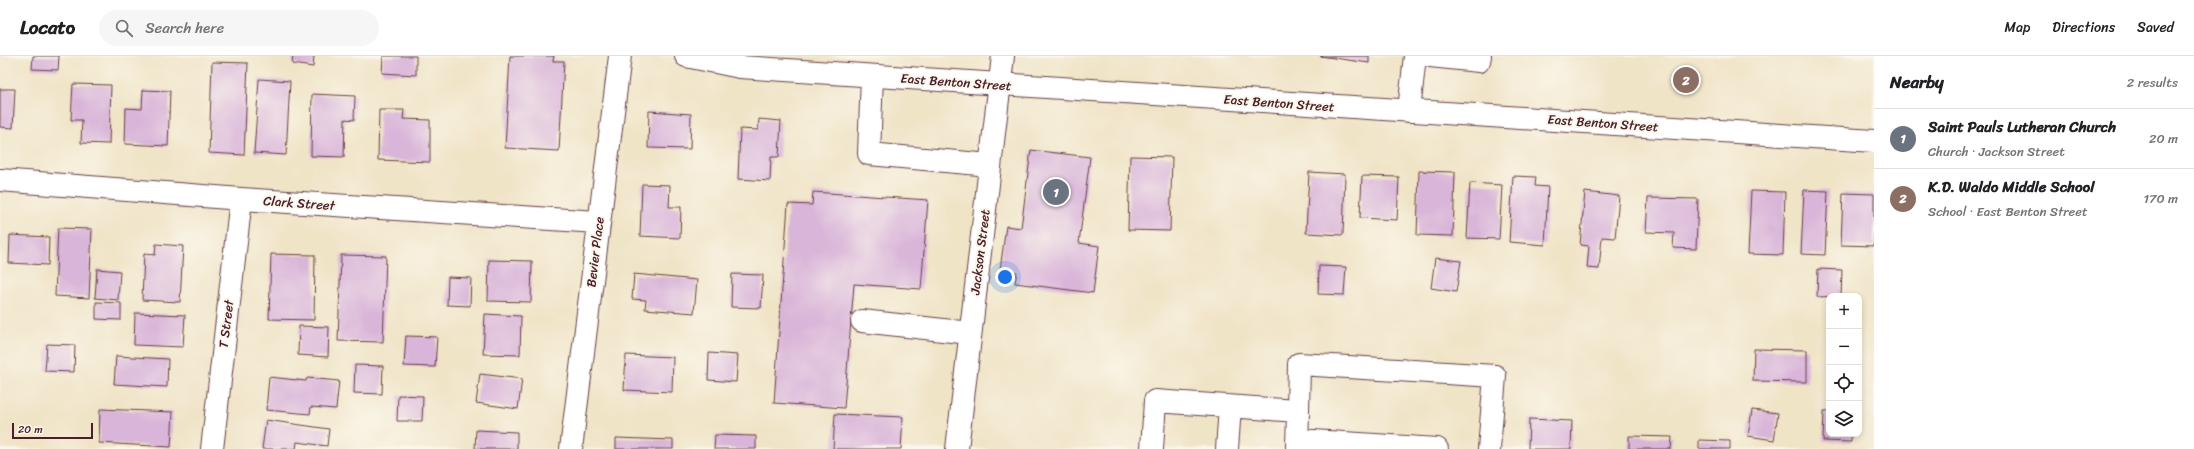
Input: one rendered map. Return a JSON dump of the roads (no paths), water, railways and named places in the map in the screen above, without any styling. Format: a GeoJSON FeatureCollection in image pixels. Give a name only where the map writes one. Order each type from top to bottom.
{"type":"FeatureCollection","features":[{"type":"Feature","properties":{"kind":"street","name":"Bevier Place"},"geometry":{"type":"LineString","coordinates":[[570,449],[620,56]]}},
{"type":"Feature","properties":{"kind":"street","name":"East Benton Street"},"geometry":{"type":"LineString","coordinates":[[686,56],[740,67],[1874,141]]}},
{"type":"Feature","properties":{"kind":"street","name":"Jackson Street"},"geometry":{"type":"LineString","coordinates":[[957,449],[1003,56]]}},
{"type":"Feature","properties":{"kind":"street"},"geometry":{"type":"LineString","coordinates":[[1409,111],[1415,56]]}},
{"type":"Feature","properties":{"kind":"street"},"geometry":{"type":"LineString","coordinates":[[1430,56],[1479,61],[1480,56]]}},
{"type":"Feature","properties":{"kind":"street"},"geometry":{"type":"LineString","coordinates":[[872,76],[869,154],[990,165]]}},
{"type":"Feature","properties":{"kind":"street","name":"Clark Street"},"geometry":{"type":"LineString","coordinates":[[0,180],[240,199],[598,222]]}},
{"type":"Feature","properties":{"kind":"street","name":"T Street"},"geometry":{"type":"LineString","coordinates":[[212,449],[240,199]]}},
{"type":"Feature","properties":{"kind":"street"},"geometry":{"type":"LineString","coordinates":[[862,321],[970,333]]}},
{"type":"Feature","properties":{"kind":"street"},"geometry":{"type":"LineString","coordinates":[[1437,449],[1297,445],[1299,364],[1495,376],[1489,449]]}},
{"type":"Feature","properties":{"kind":"street"},"geometry":{"type":"LineString","coordinates":[[1152,449],[1155,401],[1298,412]]}},
{"type":"Feature","properties":{"kind":"street"},"geometry":{"type":"LineString","coordinates":[[1227,449],[1230,406]]}},
{"type":"Feature","properties":{"kind":"place","name":"K.D. Waldo Middle School"},"geometry":{"type":"Point","coordinates":[1686,80]}},
{"type":"Feature","properties":{"kind":"place","name":"Saint Pauls Lutheran Church"},"geometry":{"type":"Point","coordinates":[1056,192]}}]}
